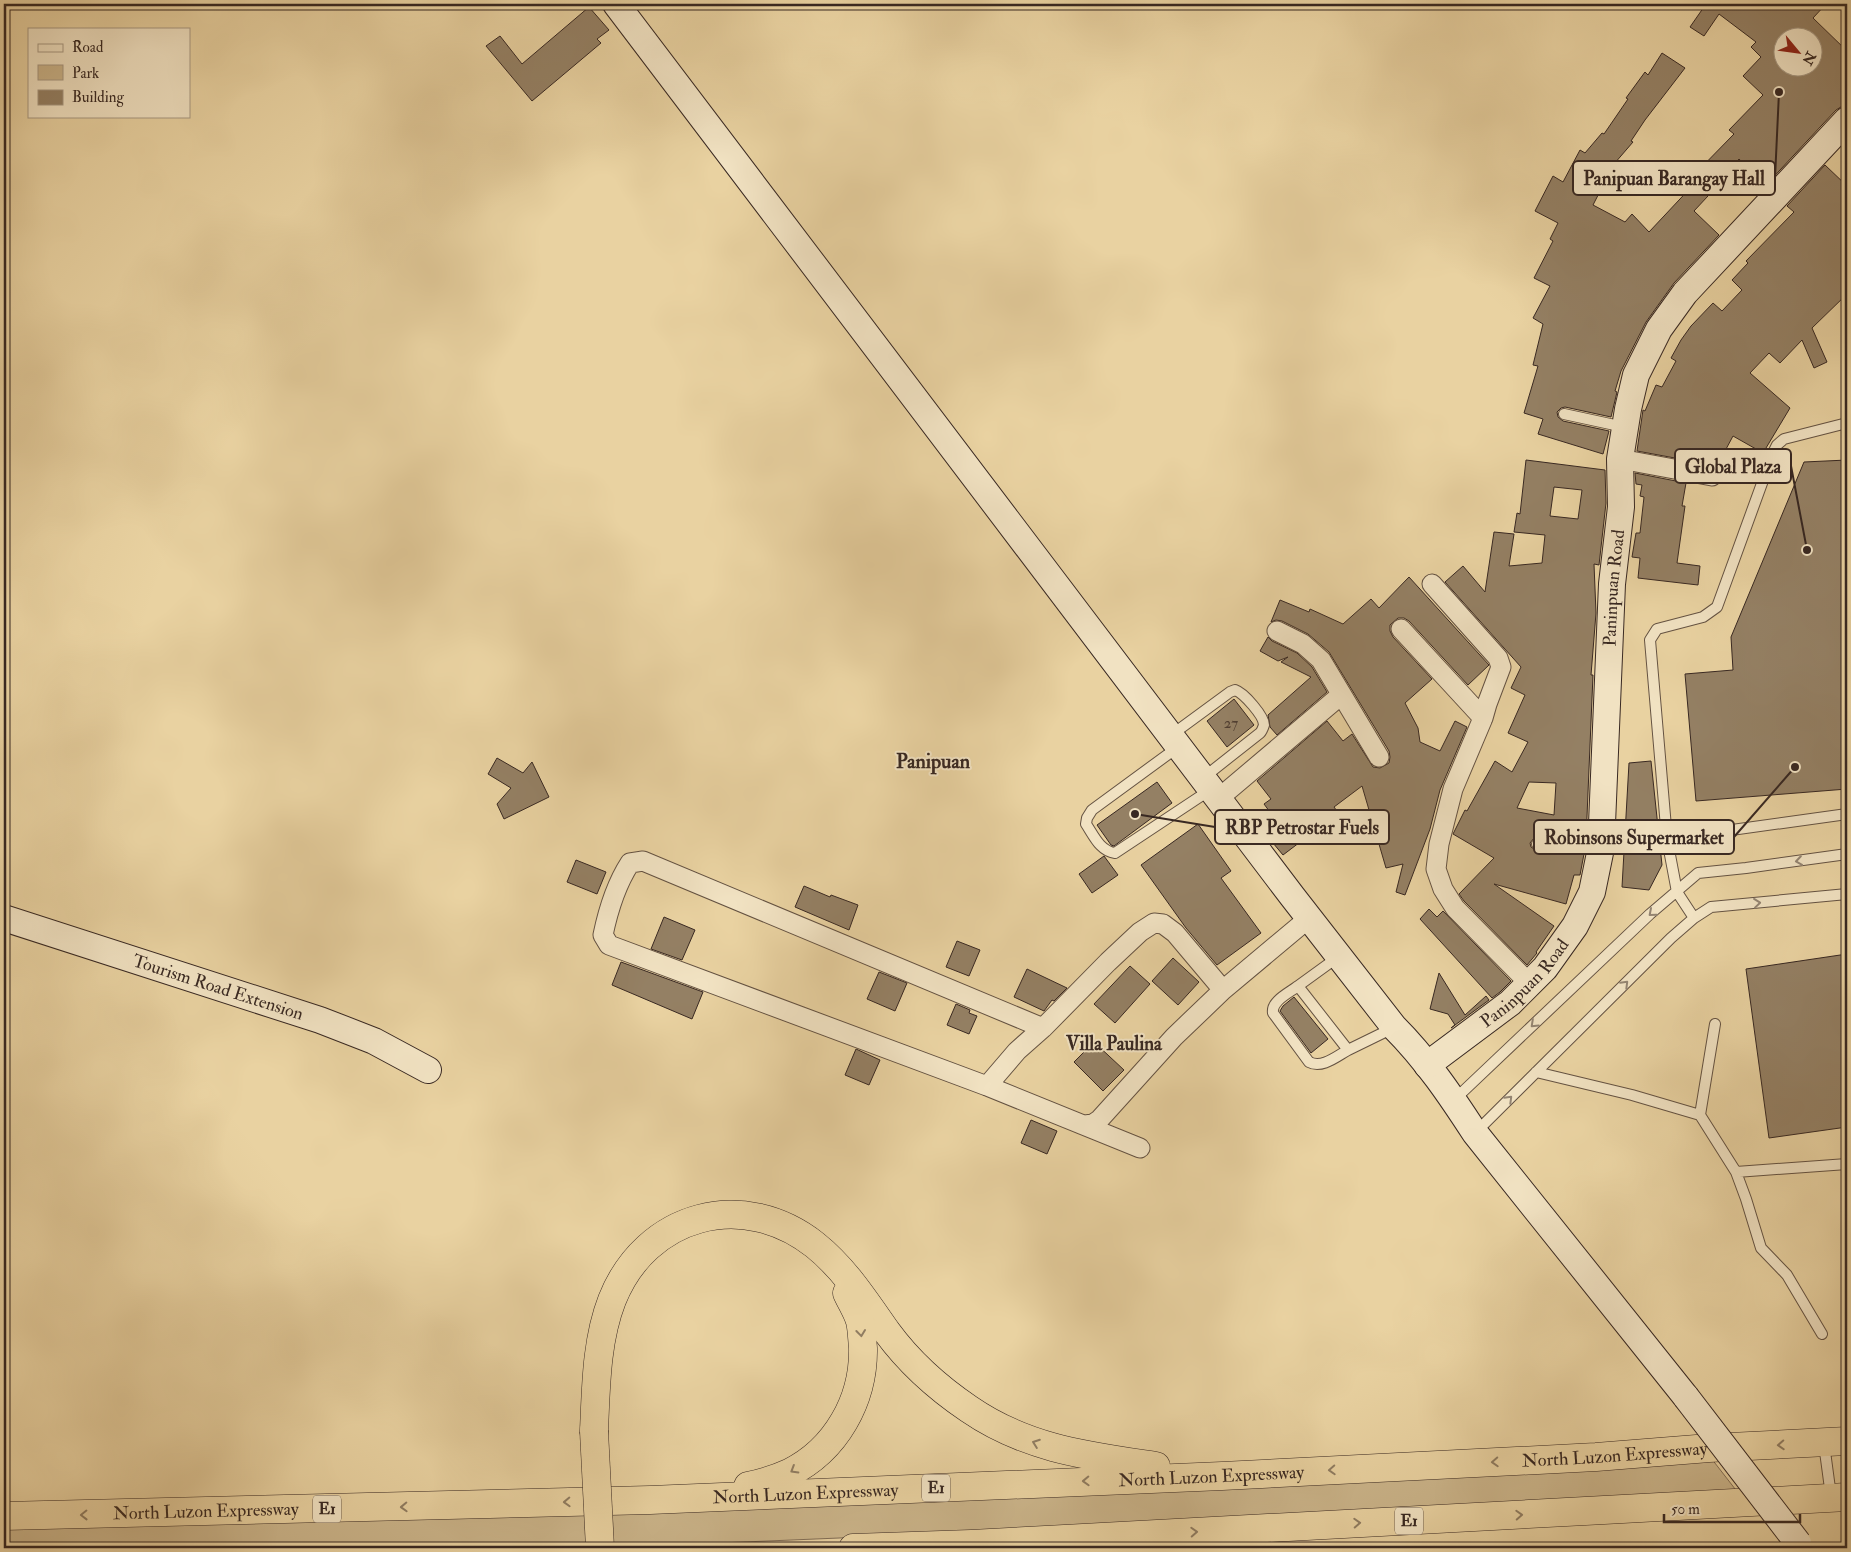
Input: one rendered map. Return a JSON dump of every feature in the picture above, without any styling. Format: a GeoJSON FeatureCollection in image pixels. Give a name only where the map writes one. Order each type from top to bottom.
{"type":"FeatureCollection","features":[{"type":"Feature","properties":{"kind":"highway"},"geometry":{"type":"LineString","coordinates":[[600,1548],[594,1431],[595,1399],[600,1346],[613,1298],[641,1254],[660,1238],[679,1225],[700,1218],[724,1214],[744,1214],[767,1219],[813,1243],[829,1257],[857,1288],[903,1352],[940,1388],[994,1425],[1040,1444],[1084,1456],[1222,1476]]}},
{"type":"Feature","properties":{"kind":"highway"},"geometry":{"type":"LineString","coordinates":[[650,1500],[741,1488],[789,1473],[819,1452],[838,1432],[858,1390],[863,1366],[862,1338],[860,1322],[829,1257]]}},
{"type":"Feature","properties":{"kind":"highway","name":"North Luzon Expressway"},"geometry":{"type":"LineString","coordinates":[[4,1516],[650,1500],[1222,1476],[1596,1457],[1709,1448],[1836,1442]]}},
{"type":"Feature","properties":{"kind":"highway","name":"E1"},"geometry":{"type":"LineString","coordinates":[[853,1548],[961,1546],[1839,1497]]}},
{"type":"Feature","properties":{"kind":"main road"},"geometry":{"type":"LineString","coordinates":[[616,4],[1309,918],[1394,1028],[1411,1044],[1454,1100],[1475,1133],[1686,1397],[1800,1546]]}},
{"type":"Feature","properties":{"kind":"main road","name":"Paninpuan Road"},"geometry":{"type":"LineString","coordinates":[[1427,1065],[1510,1003],[1545,968],[1575,926],[1592,892],[1601,848],[1612,584],[1621,506],[1620,459],[1636,376],[1659,329],[1685,293],[1847,120]]}},
{"type":"Feature","properties":{"kind":"main road","name":"Tourism Road Extension"},"geometry":{"type":"LineString","coordinates":[[4,918],[320,1020],[374,1041],[428,1070]]}},
{"type":"Feature","properties":{"kind":"street"},"geometry":{"type":"LineString","coordinates":[[1620,459],[1712,476]]}},
{"type":"Feature","properties":{"kind":"street"},"geometry":{"type":"LineString","coordinates":[[1432,584],[1498,658],[1501,667],[1483,718],[1453,789],[1439,844],[1436,869],[1443,889],[1455,908],[1528,983]]}},
{"type":"Feature","properties":{"kind":"street"},"geometry":{"type":"LineString","coordinates":[[1401,629],[1483,718]]}},
{"type":"Feature","properties":{"kind":"street"},"geometry":{"type":"LineString","coordinates":[[1278,631],[1312,650],[1321,660],[1379,756]]}},
{"type":"Feature","properties":{"kind":"street"},"geometry":{"type":"LineString","coordinates":[[1210,789],[1341,695]]}},
{"type":"Feature","properties":{"kind":"street"},"geometry":{"type":"LineString","coordinates":[[1043,1028],[643,861],[630,863],[623,873],[603,935],[608,944],[987,1086],[1140,1148]]}},
{"type":"Feature","properties":{"kind":"street"},"geometry":{"type":"LineString","coordinates":[[1085,1125],[1093,1124],[1099,1120],[1174,1037],[1223,990],[1309,918]]}},
{"type":"Feature","properties":{"kind":"street"},"geometry":{"type":"LineString","coordinates":[[987,1086],[1017,1051],[1043,1028],[1140,932],[1154,923],[1163,924],[1175,933],[1223,990]]}},
{"type":"Feature","properties":{"kind":"lane"},"geometry":{"type":"LineString","coordinates":[[1564,414],[1625,427]]}},
{"type":"Feature","properties":{"kind":"lane"},"geometry":{"type":"LineString","coordinates":[[1694,918],[1677,892],[1667,838],[1650,640],[1658,629],[1703,617],[1717,607],[1777,445],[1784,439],[1847,423]]}},
{"type":"Feature","properties":{"kind":"lane"},"geometry":{"type":"LineString","coordinates":[[1235,690],[1242,692],[1262,717],[1264,725],[1260,733],[1210,789],[1115,853],[1108,852],[1102,848],[1086,824],[1087,818],[1092,810],[1174,742],[1230,692],[1235,690]]}},
{"type":"Feature","properties":{"kind":"lane"},"geometry":{"type":"LineString","coordinates":[[1667,838],[1847,814]]}},
{"type":"Feature","properties":{"kind":"lane"},"geometry":{"type":"LineString","coordinates":[[1537,844],[1601,848]]}},
{"type":"Feature","properties":{"kind":"lane"},"geometry":{"type":"LineString","coordinates":[[1454,1100],[1650,914],[1698,873],[1847,854]]}},
{"type":"Feature","properties":{"kind":"lane"},"geometry":{"type":"LineString","coordinates":[[1475,1133],[1671,938],[1694,918],[1711,907],[1847,894]]}},
{"type":"Feature","properties":{"kind":"lane"},"geometry":{"type":"LineString","coordinates":[[1339,956],[1275,1003],[1272,1008],[1273,1013],[1309,1062],[1314,1065],[1320,1065],[1394,1028]]}},
{"type":"Feature","properties":{"kind":"lane"},"geometry":{"type":"LineString","coordinates":[[1298,986],[1348,1050]]}},
{"type":"Feature","properties":{"kind":"lane"},"geometry":{"type":"LineString","coordinates":[[1700,1116],[1715,1024]]}},
{"type":"Feature","properties":{"kind":"lane"},"geometry":{"type":"LineString","coordinates":[[1536,1072],[1632,1095],[1700,1116],[1736,1172],[1761,1248],[1786,1275],[1822,1334]]}},
{"type":"Feature","properties":{"kind":"lane"},"geometry":{"type":"LineString","coordinates":[[1736,1172],[1847,1164]]}},
{"type":"Feature","properties":{"kind":"lane"},"geometry":{"type":"LineString","coordinates":[[1836,1442],[1839,1497]]}},
{"type":"Feature","properties":{"kind":"green space"},"geometry":{"type":"Polygon","coordinates":[[[1711,1458],[1739,1494],[1292,1519],[601,1548],[4,1548],[4,1528],[1711,1458]]]}},
{"type":"Feature","properties":{"kind":"building"},"geometry":{"type":"Polygon","coordinates":[[[1706,4],[1826,4],[1813,18],[1823,28],[1774,28],[1774,78],[1824,78],[1824,29],[1847,51],[1847,103],[1836,110],[1766,185],[1739,159],[1706,194],[1708,196],[1694,211],[1719,235],[1674,283],[1646,322],[1621,371],[1615,391],[1617,392],[1611,417],[1565,407],[1557,412],[1558,417],[1563,421],[1609,431],[1603,454],[1538,434],[1543,419],[1524,413],[1538,366],[1533,365],[1543,324],[1533,318],[1550,286],[1534,278],[1553,241],[1550,239],[1558,223],[1535,211],[1553,176],[1563,182],[1580,150],[1585,153],[1602,133],[1604,134],[1628,99],[1626,98],[1645,72],[1648,75],[1662,53],[1685,68],[1645,120],[1631,141],[1633,142],[1614,164],[1593,205],[1625,222],[1632,214],[1649,232],[1695,183],[1691,178],[1734,134],[1729,130],[1763,95],[1743,76],[1761,57],[1751,47],[1756,42],[1719,14],[1704,36],[1690,27],[1706,4]]]}},
{"type":"Feature","properties":{"kind":"building"},"geometry":{"type":"Polygon","coordinates":[[[589,7],[609,30],[597,39],[601,43],[532,101],[486,46],[500,36],[522,64],[589,7]]]}},
{"type":"Feature","properties":{"kind":"building"},"geometry":{"type":"Polygon","coordinates":[[[1825,165],[1847,186],[1847,294],[1812,328],[1827,362],[1814,368],[1802,340],[1780,363],[1769,353],[1750,373],[1790,408],[1763,453],[1733,436],[1717,466],[1691,458],[1691,461],[1637,451],[1643,410],[1645,411],[1656,385],[1662,387],[1676,361],[1671,358],[1681,340],[1691,326],[1713,303],[1722,311],[1742,290],[1732,280],[1748,263],[1746,261],[1794,212],[1787,206],[1825,165]]]}},
{"type":"Feature","properties":{"kind":"building"},"geometry":{"type":"Polygon","coordinates":[[[1526,460],[1605,470],[1606,503],[1599,565],[1594,564],[1596,613],[1591,675],[1593,675],[1586,840],[1537,837],[1530,843],[1531,847],[1537,851],[1584,854],[1580,875],[1574,875],[1566,904],[1494,884],[1554,926],[1527,965],[1459,894],[1494,858],[1453,834],[1465,810],[1467,811],[1495,761],[1512,772],[1528,742],[1508,733],[1525,695],[1511,688],[1521,667],[1445,582],[1463,566],[1485,592],[1494,532],[1514,534],[1509,566],[1542,563],[1545,535],[1514,532],[1517,513],[1520,514],[1526,460]],[[1554,487],[1550,516],[1578,519],[1582,490],[1554,487]],[[1529,782],[1517,808],[1554,815],[1556,783],[1529,782]]]}},
{"type":"Feature","properties":{"kind":"building"},"geometry":{"type":"Polygon","coordinates":[[[1847,460],[1847,789],[1696,801],[1685,674],[1733,670],[1731,637],[1804,462],[1847,460]]]}},
{"type":"Feature","properties":{"kind":"building"},"geometry":{"type":"Polygon","coordinates":[[[1635,473],[1686,483],[1682,506],[1685,506],[1677,563],[1700,566],[1698,585],[1638,578],[1640,558],[1632,557],[1636,533],[1640,533],[1644,497],[1640,496],[1642,485],[1636,484],[1635,473]]]}},
{"type":"Feature","properties":{"kind":"building"},"geometry":{"type":"Polygon","coordinates":[[[1409,577],[1489,665],[1468,685],[1409,621],[1404,618],[1398,618],[1390,625],[1393,637],[1432,679],[1405,703],[1418,728],[1420,742],[1440,751],[1455,721],[1467,727],[1440,790],[1430,829],[1405,895],[1396,892],[1403,864],[1386,868],[1362,786],[1334,807],[1342,818],[1312,842],[1308,836],[1283,855],[1268,837],[1281,827],[1264,804],[1271,799],[1257,781],[1327,721],[1343,741],[1352,734],[1373,767],[1380,768],[1389,763],[1389,751],[1329,652],[1308,634],[1282,621],[1276,620],[1271,622],[1280,600],[1309,612],[1310,609],[1343,624],[1371,599],[1379,608],[1409,577]]]}},
{"type":"Feature","properties":{"kind":"building"},"geometry":{"type":"Polygon","coordinates":[[[1268,637],[1272,641],[1297,653],[1312,667],[1327,692],[1277,735],[1270,727],[1268,715],[1311,677],[1281,662],[1288,657],[1278,661],[1260,651],[1268,637]]]}},
{"type":"Feature","properties":{"kind":"building"},"geometry":{"type":"Polygon","coordinates":[[[1234,699],[1254,725],[1227,747],[1207,721],[1234,699]]]}},
{"type":"Feature","properties":{"kind":"building"},"geometry":{"type":"Polygon","coordinates":[[[497,758],[523,773],[532,762],[549,797],[504,819],[497,804],[511,788],[488,774],[497,758]]]}},
{"type":"Feature","properties":{"kind":"building"},"geometry":{"type":"Polygon","coordinates":[[[1651,761],[1662,865],[1649,890],[1622,887],[1629,763],[1651,761]]]}},
{"type":"Feature","properties":{"kind":"building"},"geometry":{"type":"Polygon","coordinates":[[[1157,782],[1172,803],[1114,846],[1111,845],[1097,825],[1157,782]]]}},
{"type":"Feature","properties":{"kind":"building"},"geometry":{"type":"Polygon","coordinates":[[[1198,824],[1231,871],[1221,878],[1261,933],[1217,965],[1186,928],[1141,865],[1198,824]]]}},
{"type":"Feature","properties":{"kind":"building"},"geometry":{"type":"Polygon","coordinates":[[[1104,856],[1118,875],[1092,893],[1079,874],[1104,856]]]}},
{"type":"Feature","properties":{"kind":"building"},"geometry":{"type":"Polygon","coordinates":[[[576,860],[606,872],[597,894],[567,882],[576,860]]]}},
{"type":"Feature","properties":{"kind":"building"},"geometry":{"type":"Polygon","coordinates":[[[804,886],[830,897],[831,895],[858,905],[849,930],[795,907],[804,886]]]}},
{"type":"Feature","properties":{"kind":"building"},"geometry":{"type":"Polygon","coordinates":[[[1429,909],[1437,917],[1443,911],[1511,981],[1500,992],[1492,998],[1420,919],[1429,909]]]}},
{"type":"Feature","properties":{"kind":"building"},"geometry":{"type":"Polygon","coordinates":[[[664,917],[695,930],[682,960],[651,949],[664,917]]]}},
{"type":"Feature","properties":{"kind":"building"},"geometry":{"type":"Polygon","coordinates":[[[957,941],[980,950],[969,976],[946,967],[957,941]]]}},
{"type":"Feature","properties":{"kind":"building"},"geometry":{"type":"Polygon","coordinates":[[[1847,954],[1847,1127],[1769,1138],[1746,969],[1847,954]]]}},
{"type":"Feature","properties":{"kind":"building"},"geometry":{"type":"Polygon","coordinates":[[[1173,958],[1199,982],[1178,1005],[1152,981],[1173,958]]]}},
{"type":"Feature","properties":{"kind":"building"},"geometry":{"type":"Polygon","coordinates":[[[621,962],[703,992],[692,1019],[612,985],[621,962]]]}},
{"type":"Feature","properties":{"kind":"building"},"geometry":{"type":"Polygon","coordinates":[[[1130,966],[1150,984],[1115,1023],[1094,1004],[1130,966]]]}},
{"type":"Feature","properties":{"kind":"building"},"geometry":{"type":"Polygon","coordinates":[[[1027,969],[1067,988],[1054,1001],[1052,1000],[1044,1011],[1014,997],[1027,969]]]}},
{"type":"Feature","properties":{"kind":"building"},"geometry":{"type":"Polygon","coordinates":[[[879,972],[907,983],[895,1011],[867,999],[879,972]]]}},
{"type":"Feature","properties":{"kind":"building"},"geometry":{"type":"Polygon","coordinates":[[[1439,973],[1465,1015],[1486,996],[1489,1000],[1451,1028],[1455,1025],[1448,1014],[1430,1009],[1439,973]]]}},
{"type":"Feature","properties":{"kind":"building"},"geometry":{"type":"Polygon","coordinates":[[[1294,997],[1328,1039],[1311,1053],[1280,1011],[1294,997]]]}},
{"type":"Feature","properties":{"kind":"building"},"geometry":{"type":"Polygon","coordinates":[[[956,1004],[970,1010],[969,1013],[977,1016],[969,1034],[947,1025],[956,1004]]]}},
{"type":"Feature","properties":{"kind":"building"},"geometry":{"type":"Polygon","coordinates":[[[1094,1042],[1124,1070],[1103,1091],[1074,1062],[1094,1042]]]}},
{"type":"Feature","properties":{"kind":"building"},"geometry":{"type":"Polygon","coordinates":[[[856,1049],[880,1060],[869,1085],[845,1075],[856,1049]]]}},
{"type":"Feature","properties":{"kind":"building"},"geometry":{"type":"Polygon","coordinates":[[[1031,1120],[1057,1131],[1047,1154],[1021,1143],[1031,1120]]]}},
{"type":"Feature","properties":{"kind":"place","name":"Panipuan Barangay Hall"},"geometry":{"type":"Point","coordinates":[1779,92]}},
{"type":"Feature","properties":{"kind":"place","name":"Global Plaza"},"geometry":{"type":"Point","coordinates":[1807,550]}},
{"type":"Feature","properties":{"kind":"place","name":"Robinsons Supermarket"},"geometry":{"type":"Point","coordinates":[1795,767]}},
{"type":"Feature","properties":{"kind":"place","name":"RBP Petrostar Fuels"},"geometry":{"type":"Point","coordinates":[1135,814]}},
{"type":"Feature","properties":{"kind":"district","name":"Panipuan"},"geometry":{"type":"Point","coordinates":[933,761]}},
{"type":"Feature","properties":{"kind":"district","name":"Villa Paulina"},"geometry":{"type":"Point","coordinates":[1114,1044]}}]}
